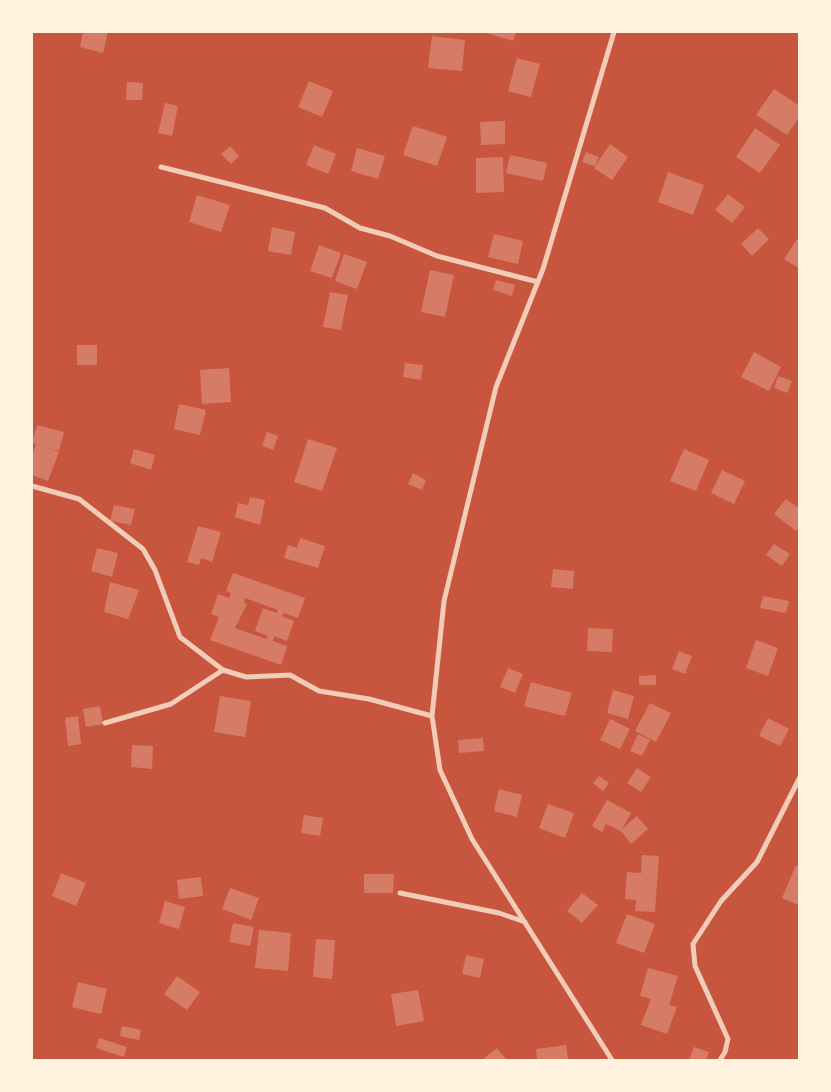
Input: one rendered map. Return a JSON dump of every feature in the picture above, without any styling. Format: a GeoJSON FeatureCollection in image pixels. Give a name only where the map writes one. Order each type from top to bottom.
{"type":"FeatureCollection","features":[{"type":"Feature","properties":{"kind":"street"},"geometry":{"type":"LineString","coordinates":[[612,1060],[472,839],[449,796],[440,770],[432,716],[444,601],[496,387],[538,282],[614,32]]}},
{"type":"Feature","properties":{"kind":"street"},"geometry":{"type":"LineString","coordinates":[[161,167],[325,208],[360,228],[390,236],[437,256],[538,282]]}},
{"type":"Feature","properties":{"kind":"street"},"geometry":{"type":"LineString","coordinates":[[32,486],[79,499],[143,549],[155,570],[180,637],[223,670],[246,677],[290,675],[319,691],[369,699],[432,716]]}},
{"type":"Feature","properties":{"kind":"street"},"geometry":{"type":"LineString","coordinates":[[105,723],[171,705],[223,670]]}},
{"type":"Feature","properties":{"kind":"street"},"geometry":{"type":"LineString","coordinates":[[720,1060],[725,1052],[727,1038],[695,966],[693,944],[721,901],[760,857],[800,777]]}},
{"type":"Feature","properties":{"kind":"street"},"geometry":{"type":"LineString","coordinates":[[400,893],[499,913],[525,922]]}},
{"type":"Feature","properties":{"kind":"building"},"geometry":{"type":"Polygon","coordinates":[[[83,32],[108,32],[103,53],[80,47],[83,32]]]}},
{"type":"Feature","properties":{"kind":"building"},"geometry":{"type":"Polygon","coordinates":[[[483,32],[516,32],[513,41],[483,32]]]}},
{"type":"Feature","properties":{"kind":"building"},"geometry":{"type":"Polygon","coordinates":[[[432,36],[465,40],[462,71],[428,68],[432,36]]]}},
{"type":"Feature","properties":{"kind":"building"},"geometry":{"type":"Polygon","coordinates":[[[517,58],[540,64],[531,97],[508,91],[517,58]]]}},
{"type":"Feature","properties":{"kind":"building"},"geometry":{"type":"Polygon","coordinates":[[[309,81],[333,91],[322,117],[298,107],[309,81]]]}},
{"type":"Feature","properties":{"kind":"building"},"geometry":{"type":"Polygon","coordinates":[[[127,82],[143,83],[142,100],[126,100],[127,82]]]}},
{"type":"Feature","properties":{"kind":"building"},"geometry":{"type":"Polygon","coordinates":[[[774,89],[800,106],[800,116],[787,135],[756,115],[774,89]]]}},
{"type":"Feature","properties":{"kind":"building"},"geometry":{"type":"Polygon","coordinates":[[[165,103],[178,106],[172,136],[158,133],[165,103]]]}},
{"type":"Feature","properties":{"kind":"building"},"geometry":{"type":"Polygon","coordinates":[[[505,121],[505,144],[481,145],[480,122],[505,121]]]}},
{"type":"Feature","properties":{"kind":"building"},"geometry":{"type":"Polygon","coordinates":[[[413,126],[447,137],[437,166],[403,155],[413,126]]]}},
{"type":"Feature","properties":{"kind":"building"},"geometry":{"type":"Polygon","coordinates":[[[755,128],[780,145],[760,173],[736,157],[755,128]]]}},
{"type":"Feature","properties":{"kind":"building"},"geometry":{"type":"Polygon","coordinates":[[[610,144],[628,157],[612,180],[594,168],[610,144]]]}},
{"type":"Feature","properties":{"kind":"building"},"geometry":{"type":"Polygon","coordinates":[[[314,145],[336,154],[328,174],[306,165],[314,145]]]}},
{"type":"Feature","properties":{"kind":"building"},"geometry":{"type":"Polygon","coordinates":[[[230,146],[239,156],[231,164],[221,154],[230,146]]]}},
{"type":"Feature","properties":{"kind":"building"},"geometry":{"type":"Polygon","coordinates":[[[357,148],[385,156],[378,179],[351,171],[357,148]]]}},
{"type":"Feature","properties":{"kind":"building"},"geometry":{"type":"Polygon","coordinates":[[[586,152],[599,157],[595,166],[582,162],[586,152]]]}},
{"type":"Feature","properties":{"kind":"building"},"geometry":{"type":"Polygon","coordinates":[[[510,155],[547,163],[543,181],[506,173],[510,155]]]}},
{"type":"Feature","properties":{"kind":"building"},"geometry":{"type":"Polygon","coordinates":[[[503,157],[504,192],[476,193],[476,158],[503,157]]]}},
{"type":"Feature","properties":{"kind":"building"},"geometry":{"type":"Polygon","coordinates":[[[668,172],[704,185],[693,215],[658,202],[668,172]]]}},
{"type":"Feature","properties":{"kind":"building"},"geometry":{"type":"Polygon","coordinates":[[[728,194],[745,207],[732,223],[715,210],[728,194]]]}},
{"type":"Feature","properties":{"kind":"building"},"geometry":{"type":"Polygon","coordinates":[[[197,195],[230,205],[221,232],[189,222],[197,195]]]}},
{"type":"Feature","properties":{"kind":"building"},"geometry":{"type":"Polygon","coordinates":[[[272,227],[295,232],[291,255],[268,251],[272,227]]]}},
{"type":"Feature","properties":{"kind":"building"},"geometry":{"type":"Polygon","coordinates":[[[758,228],[769,239],[752,256],[741,244],[758,228]]]}},
{"type":"Feature","properties":{"kind":"building"},"geometry":{"type":"Polygon","coordinates":[[[494,234],[523,241],[518,264],[488,257],[494,234]]]}},
{"type":"Feature","properties":{"kind":"building"},"geometry":{"type":"Polygon","coordinates":[[[797,239],[800,240],[800,269],[784,259],[797,239]]]}},
{"type":"Feature","properties":{"kind":"building"},"geometry":{"type":"Polygon","coordinates":[[[319,245],[341,253],[332,278],[310,271],[319,245]]]}},
{"type":"Feature","properties":{"kind":"building"},"geometry":{"type":"Polygon","coordinates":[[[344,254],[367,262],[357,289],[335,281],[344,254]]]}},
{"type":"Feature","properties":{"kind":"building"},"geometry":{"type":"Polygon","coordinates":[[[430,270],[454,275],[445,317],[421,312],[430,270]]]}},
{"type":"Feature","properties":{"kind":"building"},"geometry":{"type":"Polygon","coordinates":[[[496,280],[515,285],[512,296],[493,290],[496,280]]]}},
{"type":"Feature","properties":{"kind":"building"},"geometry":{"type":"Polygon","coordinates":[[[330,292],[348,295],[341,330],[323,327],[330,292]]]}},
{"type":"Feature","properties":{"kind":"building"},"geometry":{"type":"Polygon","coordinates":[[[77,345],[97,345],[97,365],[77,365],[77,345]]]}},
{"type":"Feature","properties":{"kind":"building"},"geometry":{"type":"Polygon","coordinates":[[[754,352],[781,367],[769,391],[741,377],[754,352]]]}},
{"type":"Feature","properties":{"kind":"building"},"geometry":{"type":"Polygon","coordinates":[[[405,363],[423,365],[421,380],[403,377],[405,363]]]}},
{"type":"Feature","properties":{"kind":"building"},"geometry":{"type":"Polygon","coordinates":[[[229,368],[231,402],[202,404],[200,370],[229,368]]]}},
{"type":"Feature","properties":{"kind":"building"},"geometry":{"type":"Polygon","coordinates":[[[778,376],[792,381],[787,393],[774,388],[778,376]]]}},
{"type":"Feature","properties":{"kind":"building"},"geometry":{"type":"Polygon","coordinates":[[[179,404],[206,410],[200,435],[174,429],[179,404]]]}},
{"type":"Feature","properties":{"kind":"building"},"geometry":{"type":"Polygon","coordinates":[[[37,425],[64,432],[59,451],[45,447],[59,452],[48,481],[32,475],[32,456],[36,444],[32,443],[37,425]]]}},
{"type":"Feature","properties":{"kind":"building"},"geometry":{"type":"Polygon","coordinates":[[[267,432],[278,436],[273,450],[262,446],[267,432]]]}},
{"type":"Feature","properties":{"kind":"building"},"geometry":{"type":"Polygon","coordinates":[[[308,439],[337,448],[322,491],[294,482],[308,439]]]}},
{"type":"Feature","properties":{"kind":"building"},"geometry":{"type":"Polygon","coordinates":[[[134,449],[155,455],[151,470],[130,463],[134,449]]]}},
{"type":"Feature","properties":{"kind":"building"},"geometry":{"type":"Polygon","coordinates":[[[684,449],[709,460],[696,491],[670,481],[684,449]]]}},
{"type":"Feature","properties":{"kind":"building"},"geometry":{"type":"Polygon","coordinates":[[[722,470],[745,481],[734,504],[711,493],[722,470]]]}},
{"type":"Feature","properties":{"kind":"building"},"geometry":{"type":"Polygon","coordinates":[[[413,473],[426,480],[422,490],[408,484],[413,473]]]}},
{"type":"Feature","properties":{"kind":"building"},"geometry":{"type":"Polygon","coordinates":[[[250,497],[265,500],[260,525],[235,517],[238,503],[248,505],[250,497]]]}},
{"type":"Feature","properties":{"kind":"building"},"geometry":{"type":"Polygon","coordinates":[[[786,499],[800,509],[800,526],[796,531],[774,514],[786,499]]]}},
{"type":"Feature","properties":{"kind":"building"},"geometry":{"type":"Polygon","coordinates":[[[114,505],[135,509],[131,525],[110,521],[114,505]]]}},
{"type":"Feature","properties":{"kind":"building"},"geometry":{"type":"Polygon","coordinates":[[[198,526],[221,532],[212,562],[201,558],[199,565],[187,562],[198,526]]]}},
{"type":"Feature","properties":{"kind":"building"},"geometry":{"type":"Polygon","coordinates":[[[300,538],[325,546],[318,568],[284,558],[288,545],[297,548],[300,538]]]}},
{"type":"Feature","properties":{"kind":"building"},"geometry":{"type":"Polygon","coordinates":[[[774,544],[790,554],[782,566],[766,555],[774,544]]]}},
{"type":"Feature","properties":{"kind":"building"},"geometry":{"type":"Polygon","coordinates":[[[97,548],[118,553],[112,577],[91,571],[97,548]]]}},
{"type":"Feature","properties":{"kind":"building"},"geometry":{"type":"Polygon","coordinates":[[[553,569],[574,571],[573,589],[551,587],[553,569]]]}},
{"type":"Feature","properties":{"kind":"building"},"geometry":{"type":"Polygon","coordinates":[[[233,573],[305,598],[298,618],[284,613],[282,616],[294,621],[287,641],[274,636],[273,641],[287,646],[281,665],[210,640],[219,617],[211,614],[218,594],[229,598],[231,593],[226,591],[233,573]],[[245,598],[244,603],[247,604],[235,628],[266,639],[268,636],[255,631],[263,608],[277,613],[278,610],[245,598]]]}},
{"type":"Feature","properties":{"kind":"building"},"geometry":{"type":"Polygon","coordinates":[[[110,582],[139,590],[128,619],[104,612],[110,582]]]}},
{"type":"Feature","properties":{"kind":"building"},"geometry":{"type":"Polygon","coordinates":[[[763,596],[789,601],[786,613],[760,608],[763,596]]]}},
{"type":"Feature","properties":{"kind":"building"},"geometry":{"type":"Polygon","coordinates":[[[588,628],[613,629],[612,652],[587,651],[588,628]]]}},
{"type":"Feature","properties":{"kind":"building"},"geometry":{"type":"Polygon","coordinates":[[[756,640],[778,648],[768,676],[746,668],[756,640]]]}},
{"type":"Feature","properties":{"kind":"building"},"geometry":{"type":"Polygon","coordinates":[[[679,651],[692,656],[685,674],[672,669],[679,651]]]}},
{"type":"Feature","properties":{"kind":"building"},"geometry":{"type":"Polygon","coordinates":[[[508,668],[523,674],[515,693],[500,687],[508,668]]]}},
{"type":"Feature","properties":{"kind":"building"},"geometry":{"type":"Polygon","coordinates":[[[656,675],[656,685],[639,685],[639,676],[656,675]]]}},
{"type":"Feature","properties":{"kind":"building"},"geometry":{"type":"Polygon","coordinates":[[[531,682],[572,693],[565,716],[524,706],[531,682]]]}},
{"type":"Feature","properties":{"kind":"building"},"geometry":{"type":"Polygon","coordinates":[[[613,690],[634,696],[628,719],[607,713],[613,690]]]}},
{"type":"Feature","properties":{"kind":"building"},"geometry":{"type":"Polygon","coordinates":[[[220,696],[251,701],[245,737],[214,732],[220,696]]]}},
{"type":"Feature","properties":{"kind":"building"},"geometry":{"type":"Polygon","coordinates":[[[650,703],[671,713],[656,742],[635,731],[650,703]]]}},
{"type":"Feature","properties":{"kind":"building"},"geometry":{"type":"Polygon","coordinates":[[[100,706],[103,724],[86,727],[83,709],[100,706]]]}},
{"type":"Feature","properties":{"kind":"building"},"geometry":{"type":"Polygon","coordinates":[[[78,716],[81,744],[68,746],[65,718],[78,716]]]}},
{"type":"Feature","properties":{"kind":"building"},"geometry":{"type":"Polygon","coordinates":[[[768,718],[789,729],[780,746],[759,736],[768,718]]]}},
{"type":"Feature","properties":{"kind":"building"},"geometry":{"type":"Polygon","coordinates":[[[610,719],[630,729],[620,749],[600,740],[610,719]]]}},
{"type":"Feature","properties":{"kind":"building"},"geometry":{"type":"Polygon","coordinates":[[[638,734],[650,740],[642,756],[630,751],[638,734]]]}},
{"type":"Feature","properties":{"kind":"building"},"geometry":{"type":"Polygon","coordinates":[[[483,738],[484,751],[459,753],[458,740],[483,738]]]}},
{"type":"Feature","properties":{"kind":"building"},"geometry":{"type":"Polygon","coordinates":[[[132,745],[153,746],[152,769],[131,767],[132,745]]]}},
{"type":"Feature","properties":{"kind":"building"},"geometry":{"type":"Polygon","coordinates":[[[637,768],[651,777],[641,792],[627,783],[637,768]]]}},
{"type":"Feature","properties":{"kind":"building"},"geometry":{"type":"Polygon","coordinates":[[[599,776],[609,783],[603,791],[593,783],[599,776]]]}},
{"type":"Feature","properties":{"kind":"building"},"geometry":{"type":"Polygon","coordinates":[[[499,789],[522,795],[517,817],[494,811],[499,789]]]}},
{"type":"Feature","properties":{"kind":"building"},"geometry":{"type":"Polygon","coordinates":[[[607,800],[631,813],[622,829],[637,816],[648,829],[631,844],[621,831],[606,824],[602,832],[592,826],[607,800]]]}},
{"type":"Feature","properties":{"kind":"building"},"geometry":{"type":"Polygon","coordinates":[[[548,804],[574,813],[565,838],[539,828],[548,804]]]}},
{"type":"Feature","properties":{"kind":"building"},"geometry":{"type":"Polygon","coordinates":[[[304,815],[323,818],[320,836],[301,833],[304,815]]]}},
{"type":"Feature","properties":{"kind":"building"},"geometry":{"type":"Polygon","coordinates":[[[642,855],[659,856],[655,912],[635,911],[636,900],[625,899],[627,872],[641,873],[642,855]]]}},
{"type":"Feature","properties":{"kind":"building"},"geometry":{"type":"Polygon","coordinates":[[[796,865],[800,867],[800,906],[782,898],[796,865]]]}},
{"type":"Feature","properties":{"kind":"building"},"geometry":{"type":"Polygon","coordinates":[[[61,873],[86,883],[76,906],[52,896],[61,873]]]}},
{"type":"Feature","properties":{"kind":"building"},"geometry":{"type":"Polygon","coordinates":[[[364,874],[394,874],[393,893],[364,893],[364,874]]]}},
{"type":"Feature","properties":{"kind":"building"},"geometry":{"type":"Polygon","coordinates":[[[201,877],[203,896],[179,899],[177,880],[201,877]]]}},
{"type":"Feature","properties":{"kind":"building"},"geometry":{"type":"Polygon","coordinates":[[[230,888],[259,898],[251,920],[222,909],[230,888]]]}},
{"type":"Feature","properties":{"kind":"building"},"geometry":{"type":"Polygon","coordinates":[[[582,893],[598,905],[582,923],[567,911],[582,893]]]}},
{"type":"Feature","properties":{"kind":"building"},"geometry":{"type":"Polygon","coordinates":[[[165,901],[185,907],[179,929],[159,923],[165,901]]]}},
{"type":"Feature","properties":{"kind":"building"},"geometry":{"type":"Polygon","coordinates":[[[627,914],[655,924],[644,953],[616,943],[627,914]]]}},
{"type":"Feature","properties":{"kind":"building"},"geometry":{"type":"Polygon","coordinates":[[[233,923],[254,927],[250,946],[229,942],[233,923]]]}},
{"type":"Feature","properties":{"kind":"building"},"geometry":{"type":"Polygon","coordinates":[[[259,930],[291,933],[288,971],[255,968],[259,930]]]}},
{"type":"Feature","properties":{"kind":"building"},"geometry":{"type":"Polygon","coordinates":[[[316,939],[335,940],[332,979],[313,977],[316,939]]]}},
{"type":"Feature","properties":{"kind":"building"},"geometry":{"type":"Polygon","coordinates":[[[466,955],[484,959],[480,978],[462,974],[466,955]]]}},
{"type":"Feature","properties":{"kind":"building"},"geometry":{"type":"Polygon","coordinates":[[[648,968],[678,976],[669,1005],[677,1007],[667,1034],[641,1025],[651,999],[640,996],[648,968]]]}},
{"type":"Feature","properties":{"kind":"building"},"geometry":{"type":"Polygon","coordinates":[[[177,976],[200,992],[187,1010],[164,994],[177,976]]]}},
{"type":"Feature","properties":{"kind":"building"},"geometry":{"type":"Polygon","coordinates":[[[78,982],[107,989],[101,1014],[72,1007],[78,982]]]}},
{"type":"Feature","properties":{"kind":"building"},"geometry":{"type":"Polygon","coordinates":[[[418,990],[424,1021],[396,1026],[391,994],[418,990]]]}},
{"type":"Feature","properties":{"kind":"building"},"geometry":{"type":"Polygon","coordinates":[[[122,1026],[141,1030],[139,1040],[120,1036],[122,1026]]]}},
{"type":"Feature","properties":{"kind":"building"},"geometry":{"type":"Polygon","coordinates":[[[99,1038],[127,1047],[124,1057],[96,1048],[99,1038]]]}},
{"type":"Feature","properties":{"kind":"building"},"geometry":{"type":"Polygon","coordinates":[[[566,1045],[568,1060],[537,1060],[536,1049],[566,1045]]]}},
{"type":"Feature","properties":{"kind":"building"},"geometry":{"type":"Polygon","coordinates":[[[694,1047],[709,1052],[706,1060],[689,1060],[694,1047]]]}},
{"type":"Feature","properties":{"kind":"building"},"geometry":{"type":"Polygon","coordinates":[[[497,1048],[507,1060],[482,1060],[497,1048]]]}}]}
